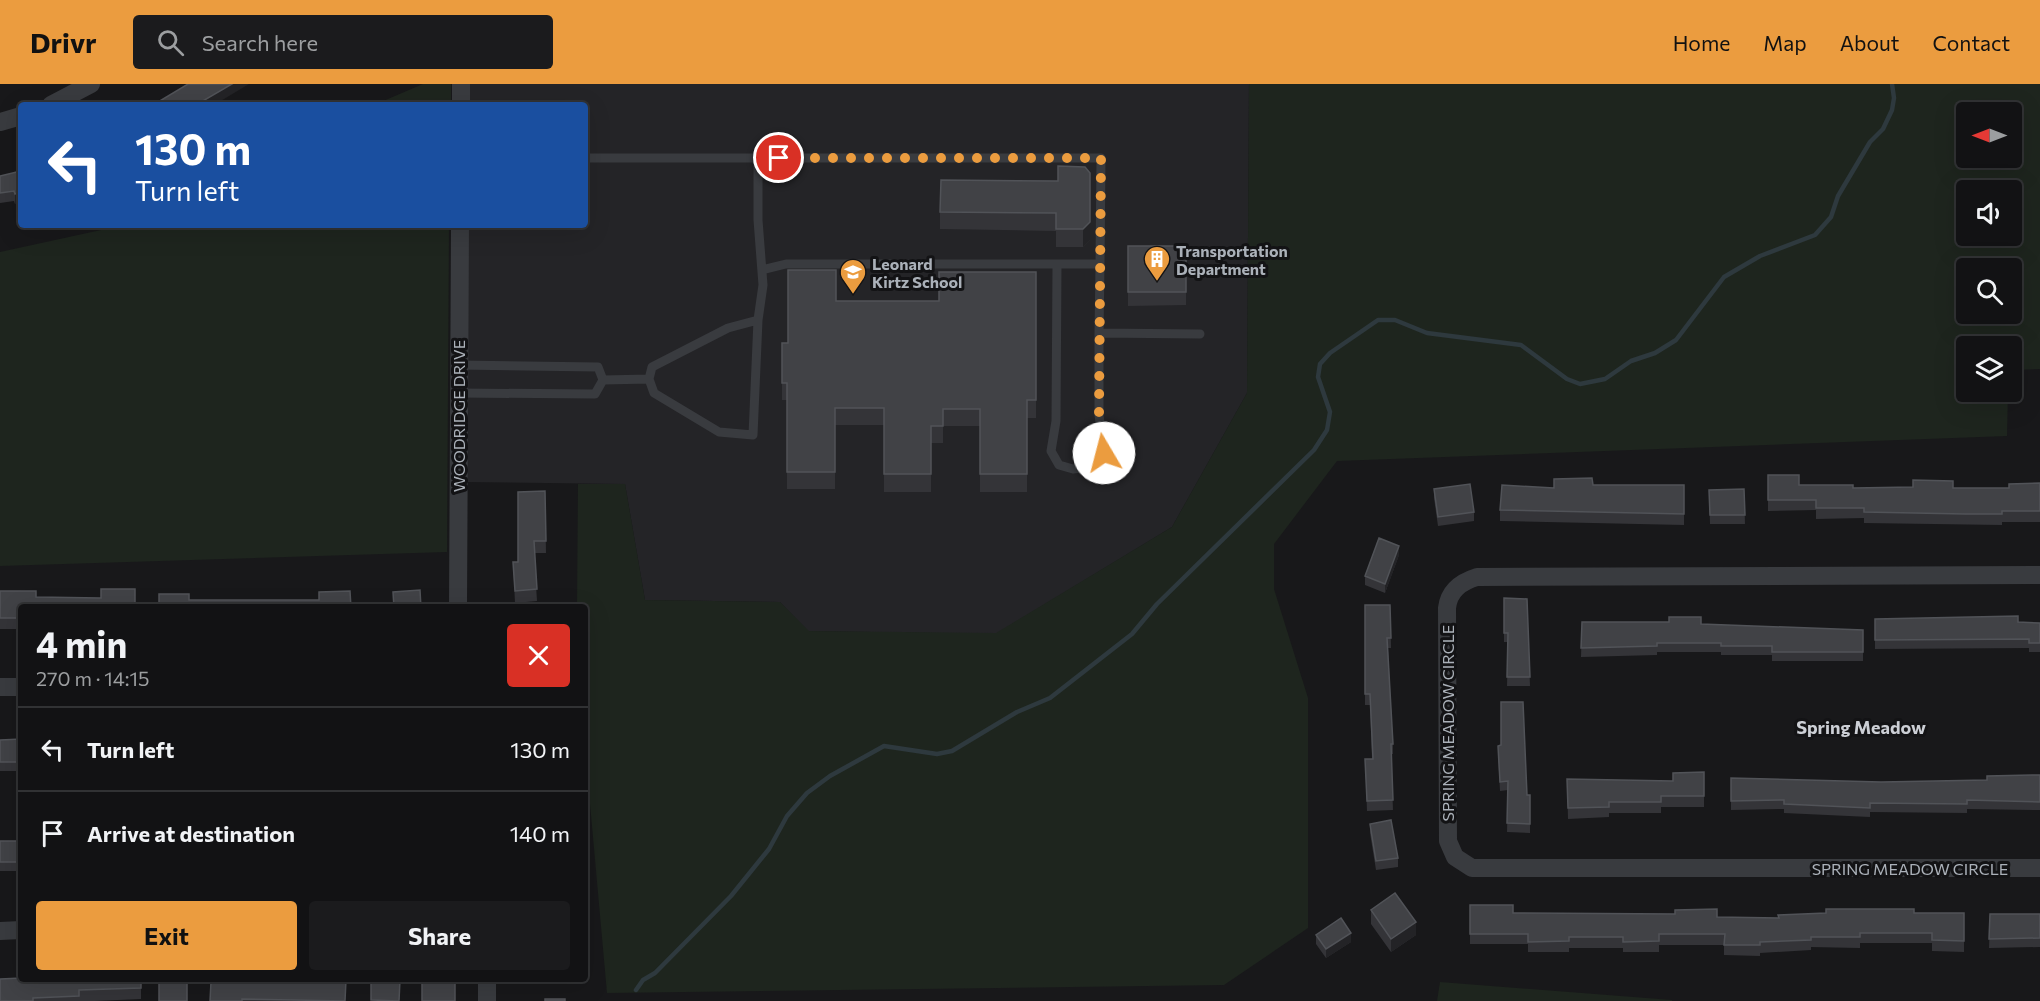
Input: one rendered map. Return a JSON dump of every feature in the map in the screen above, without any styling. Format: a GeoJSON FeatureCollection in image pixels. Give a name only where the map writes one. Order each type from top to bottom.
{"type":"FeatureCollection","features":[{"type":"Feature","properties":{"kind":"street"},"geometry":{"type":"LineString","coordinates":[[461,84],[461,102]]}},
{"type":"Feature","properties":{"kind":"street"},"geometry":{"type":"LineString","coordinates":[[56,102],[86,85]]}},
{"type":"Feature","properties":{"kind":"street"},"geometry":{"type":"LineString","coordinates":[[0,122],[18,117]]}},
{"type":"Feature","properties":{"kind":"street","name":"WOODRIDGE DRIVE"},"geometry":{"type":"LineString","coordinates":[[458,604],[459,228]]}},
{"type":"Feature","properties":{"kind":"street","name":"SPRING MEADOW CIRCLE"},"geometry":{"type":"LineString","coordinates":[[2040,575],[1477,577],[1459,584],[1447,608],[1448,841],[1455,856],[1472,867],[2040,868]]}},
{"type":"Feature","properties":{"kind":"street"},"geometry":{"type":"LineString","coordinates":[[0,687],[18,687]]}},
{"type":"Feature","properties":{"kind":"street"},"geometry":{"type":"LineString","coordinates":[[0,931],[18,930]]}},
{"type":"Feature","properties":{"kind":"street"},"geometry":{"type":"LineString","coordinates":[[487,982],[487,1001]]}},
{"type":"Feature","properties":{"kind":"lane"},"geometry":{"type":"LineString","coordinates":[[588,158],[1101,158],[1099,415],[1104,453],[1092,467],[1073,469],[1059,465],[1051,451],[1056,421],[1057,264]]}},
{"type":"Feature","properties":{"kind":"lane"},"geometry":{"type":"LineString","coordinates":[[758,158],[763,285],[758,320],[753,435],[719,432],[654,393],[649,379],[652,368],[728,328],[758,320]]}},
{"type":"Feature","properties":{"kind":"lane"},"geometry":{"type":"LineString","coordinates":[[762,270],[786,264],[1100,264]]}},
{"type":"Feature","properties":{"kind":"lane"},"geometry":{"type":"LineString","coordinates":[[1099,333],[1200,334]]}},
{"type":"Feature","properties":{"kind":"lane"},"geometry":{"type":"LineString","coordinates":[[458,365],[598,367],[603,380]]}},
{"type":"Feature","properties":{"kind":"lane"},"geometry":{"type":"LineString","coordinates":[[603,380],[649,379]]}},
{"type":"Feature","properties":{"kind":"lane"},"geometry":{"type":"LineString","coordinates":[[458,393],[595,394],[603,380]]}},
{"type":"Feature","properties":{"kind":"shaded area"},"geometry":{"type":"Polygon","coordinates":[[[423,84],[451,84],[451,102],[381,102],[423,84]]]}},
{"type":"Feature","properties":{"kind":"shaded area","name":"Leonard Kirtz School"},"geometry":{"type":"Polygon","coordinates":[[[461,84],[1249,84],[1247,393],[1172,527],[996,634],[808,631],[780,602],[645,600],[625,484],[464,482],[460,228],[588,228],[588,102],[461,102],[461,84]]]}},
{"type":"Feature","properties":{"kind":"shaded area"},"geometry":{"type":"Polygon","coordinates":[[[1249,84],[2040,84],[2040,369],[2022,370],[2022,336],[1956,336],[1956,402],[2008,402],[2007,436],[1337,461],[1274,544],[1274,589],[1308,698],[1308,928],[1224,985],[607,993],[588,781],[588,604],[577,604],[578,484],[625,484],[645,600],[780,602],[809,631],[996,633],[1172,527],[1247,393],[1249,84]]]}},
{"type":"Feature","properties":{"kind":"shaded area"},"geometry":{"type":"Polygon","coordinates":[[[110,228],[449,228],[447,552],[0,566],[0,252],[110,228]]]}},
{"type":"Feature","properties":{"kind":"shaded area"},"geometry":{"type":"Polygon","coordinates":[[[1440,982],[1672,1000],[1672,1001],[1437,1001],[1440,982]]]}},
{"type":"Feature","properties":{"kind":"building"},"geometry":{"type":"Polygon","coordinates":[[[188,84],[232,84],[201,102],[158,102],[188,84]]]}},
{"type":"Feature","properties":{"kind":"building"},"geometry":{"type":"Polygon","coordinates":[[[1058,166],[1085,167],[1090,173],[1090,222],[1083,229],[1056,229],[1056,213],[940,212],[941,180],[1058,181],[1058,166]]]}},
{"type":"Feature","properties":{"kind":"building"},"geometry":{"type":"Polygon","coordinates":[[[18,172],[18,193],[15,194],[14,191],[0,193],[0,176],[18,172]]]}},
{"type":"Feature","properties":{"kind":"building","name":"Transportation Department"},"geometry":{"type":"Polygon","coordinates":[[[1128,246],[1186,246],[1186,292],[1128,292],[1128,246]]]}},
{"type":"Feature","properties":{"kind":"building","name":"Leonard Kirtz School"},"geometry":{"type":"Polygon","coordinates":[[[788,270],[836,270],[836,301],[939,301],[939,272],[1036,272],[1036,400],[1027,400],[1027,474],[980,474],[980,409],[943,409],[943,426],[931,426],[931,474],[884,474],[884,408],[835,408],[835,472],[787,472],[787,383],[782,383],[782,343],[788,343],[788,270]]]}},
{"type":"Feature","properties":{"kind":"building"},"geometry":{"type":"Polygon","coordinates":[[[1768,475],[1799,475],[1799,485],[1853,485],[1853,488],[1913,487],[1913,480],[1953,481],[1953,488],[2009,488],[2009,484],[2040,483],[2040,511],[1965,514],[1864,512],[1864,508],[1816,508],[1816,500],[1768,500],[1768,475]]]}},
{"type":"Feature","properties":{"kind":"building"},"geometry":{"type":"Polygon","coordinates":[[[1592,478],[1593,485],[1684,485],[1684,514],[1500,510],[1502,485],[1554,488],[1554,479],[1592,478]]]}},
{"type":"Feature","properties":{"kind":"building"},"geometry":{"type":"Polygon","coordinates":[[[1470,484],[1474,512],[1438,517],[1434,489],[1470,484]]]}},
{"type":"Feature","properties":{"kind":"building"},"geometry":{"type":"Polygon","coordinates":[[[1744,489],[1745,515],[1710,515],[1709,490],[1744,489]]]}},
{"type":"Feature","properties":{"kind":"building"},"geometry":{"type":"Polygon","coordinates":[[[545,491],[546,541],[534,541],[537,589],[515,591],[513,562],[518,562],[518,492],[545,491]]]}},
{"type":"Feature","properties":{"kind":"building"},"geometry":{"type":"Polygon","coordinates":[[[1379,538],[1399,546],[1385,584],[1365,576],[1379,538]]]}},
{"type":"Feature","properties":{"kind":"building"},"geometry":{"type":"Polygon","coordinates":[[[101,589],[135,589],[135,604],[18,604],[18,618],[0,618],[0,591],[36,591],[36,597],[101,598],[101,589]]]}},
{"type":"Feature","properties":{"kind":"building"},"geometry":{"type":"Polygon","coordinates":[[[420,590],[421,604],[394,604],[393,592],[420,590]]]}},
{"type":"Feature","properties":{"kind":"building"},"geometry":{"type":"Polygon","coordinates":[[[350,591],[351,604],[159,604],[159,594],[189,594],[189,600],[319,600],[319,592],[350,591]]]}},
{"type":"Feature","properties":{"kind":"building"},"geometry":{"type":"Polygon","coordinates":[[[1504,598],[1527,599],[1530,677],[1507,677],[1508,633],[1504,633],[1504,598]]]}},
{"type":"Feature","properties":{"kind":"building"},"geometry":{"type":"Polygon","coordinates":[[[1365,605],[1390,605],[1391,638],[1387,638],[1393,744],[1391,744],[1393,800],[1367,801],[1365,759],[1373,759],[1370,694],[1365,694],[1365,605]]]}},
{"type":"Feature","properties":{"kind":"building"},"geometry":{"type":"Polygon","coordinates":[[[2018,616],[2018,622],[2040,623],[2040,643],[2029,643],[2029,639],[1875,640],[1875,619],[2018,616]]]}},
{"type":"Feature","properties":{"kind":"building"},"geometry":{"type":"Polygon","coordinates":[[[1669,617],[1701,617],[1701,624],[1863,630],[1863,652],[1772,652],[1772,646],[1721,646],[1721,643],[1657,643],[1657,646],[1581,648],[1582,622],[1669,622],[1669,617]]]}},
{"type":"Feature","properties":{"kind":"building"},"geometry":{"type":"Polygon","coordinates":[[[1501,702],[1523,702],[1530,824],[1507,823],[1508,781],[1500,782],[1498,746],[1501,745],[1501,702]]]}},
{"type":"Feature","properties":{"kind":"building"},"geometry":{"type":"Polygon","coordinates":[[[18,739],[18,762],[0,762],[0,740],[18,739]]]}},
{"type":"Feature","properties":{"kind":"building"},"geometry":{"type":"Polygon","coordinates":[[[1704,772],[1704,796],[1661,796],[1661,802],[1609,802],[1609,807],[1568,808],[1567,779],[1673,781],[1673,773],[1704,772]]]}},
{"type":"Feature","properties":{"kind":"building"},"geometry":{"type":"Polygon","coordinates":[[[2040,775],[2040,802],[1967,800],[1967,804],[1870,803],[1870,808],[1784,804],[1784,800],[1731,801],[1731,778],[1881,782],[1987,780],[1987,776],[2040,775]]]}},
{"type":"Feature","properties":{"kind":"building"},"geometry":{"type":"Polygon","coordinates":[[[1391,820],[1398,858],[1376,861],[1370,824],[1391,820]]]}},
{"type":"Feature","properties":{"kind":"building"},"geometry":{"type":"Polygon","coordinates":[[[0,841],[18,841],[18,862],[0,862],[0,841]]]}},
{"type":"Feature","properties":{"kind":"building"},"geometry":{"type":"Polygon","coordinates":[[[1395,893],[1416,922],[1391,939],[1371,910],[1395,893]]]}},
{"type":"Feature","properties":{"kind":"building"},"geometry":{"type":"Polygon","coordinates":[[[1470,905],[1513,905],[1513,913],[1675,914],[1675,910],[1717,909],[1717,917],[1779,918],[1778,915],[1826,913],[1826,909],[1914,909],[1914,913],[1964,913],[1964,941],[1932,940],[1932,933],[1860,933],[1860,937],[1811,937],[1811,940],[1760,942],[1760,945],[1724,945],[1725,934],[1659,934],[1659,941],[1623,942],[1623,937],[1569,937],[1569,941],[1528,942],[1528,934],[1470,934],[1470,905]]]}},
{"type":"Feature","properties":{"kind":"building"},"geometry":{"type":"Polygon","coordinates":[[[1990,914],[2040,914],[2040,938],[1989,939],[1990,914]]]}},
{"type":"Feature","properties":{"kind":"building"},"geometry":{"type":"Polygon","coordinates":[[[1341,918],[1351,933],[1326,949],[1316,935],[1341,918]]]}},
{"type":"Feature","properties":{"kind":"building"},"geometry":{"type":"Polygon","coordinates":[[[18,978],[18,982],[141,982],[141,988],[79,990],[79,996],[33,998],[33,1001],[0,1001],[0,979],[18,978]]]}},
{"type":"Feature","properties":{"kind":"building"},"geometry":{"type":"Polygon","coordinates":[[[159,982],[187,982],[187,1001],[159,1001],[159,982]]]}},
{"type":"Feature","properties":{"kind":"building"},"geometry":{"type":"Polygon","coordinates":[[[211,982],[346,982],[345,1001],[242,999],[242,1001],[210,1001],[211,982]]]}},
{"type":"Feature","properties":{"kind":"building"},"geometry":{"type":"Polygon","coordinates":[[[371,982],[400,982],[399,1001],[371,1000],[371,982]]]}},
{"type":"Feature","properties":{"kind":"building"},"geometry":{"type":"Polygon","coordinates":[[[422,982],[455,982],[455,1001],[422,1001],[422,982]]]}},
{"type":"Feature","properties":{"kind":"building"},"geometry":{"type":"Polygon","coordinates":[[[545,999],[565,999],[565,1001],[545,1001],[545,999]]]}},
{"type":"Feature","properties":{"kind":"waterway"},"geometry":{"type":"LineString","coordinates":[[636,990],[643,980],[655,973],[731,896],[769,849],[787,816],[807,793],[830,776],[884,746],[937,754],[952,751],[1017,712],[1050,698],[1132,634],[1157,604],[1314,450],[1327,430],[1330,412],[1318,377],[1320,364],[1330,353],[1378,320],[1395,320],[1427,333],[1521,345],[1567,379],[1580,384],[1605,379],[1631,361],[1655,353],[1676,340],[1724,277],[1760,256],[1815,235],[1831,217],[1838,196],[1870,142],[1883,129],[1892,110],[1894,98],[1892,84]]}},
{"type":"Feature","properties":{"kind":"place","name":"Transportation Department"},"geometry":{"type":"Point","coordinates":[1157,282]}},
{"type":"Feature","properties":{"kind":"place","name":"Leonard Kirtz School"},"geometry":{"type":"Point","coordinates":[853,295]}},
{"type":"Feature","properties":{"kind":"district","name":"Spring Meadow"},"geometry":{"type":"Point","coordinates":[1861,727]}},
{"type":"Feature","properties":{"kind":"route"},"geometry":{"type":"LineString","coordinates":[[779,158],[1101,158],[1099,415],[1104,453]]}}]}
